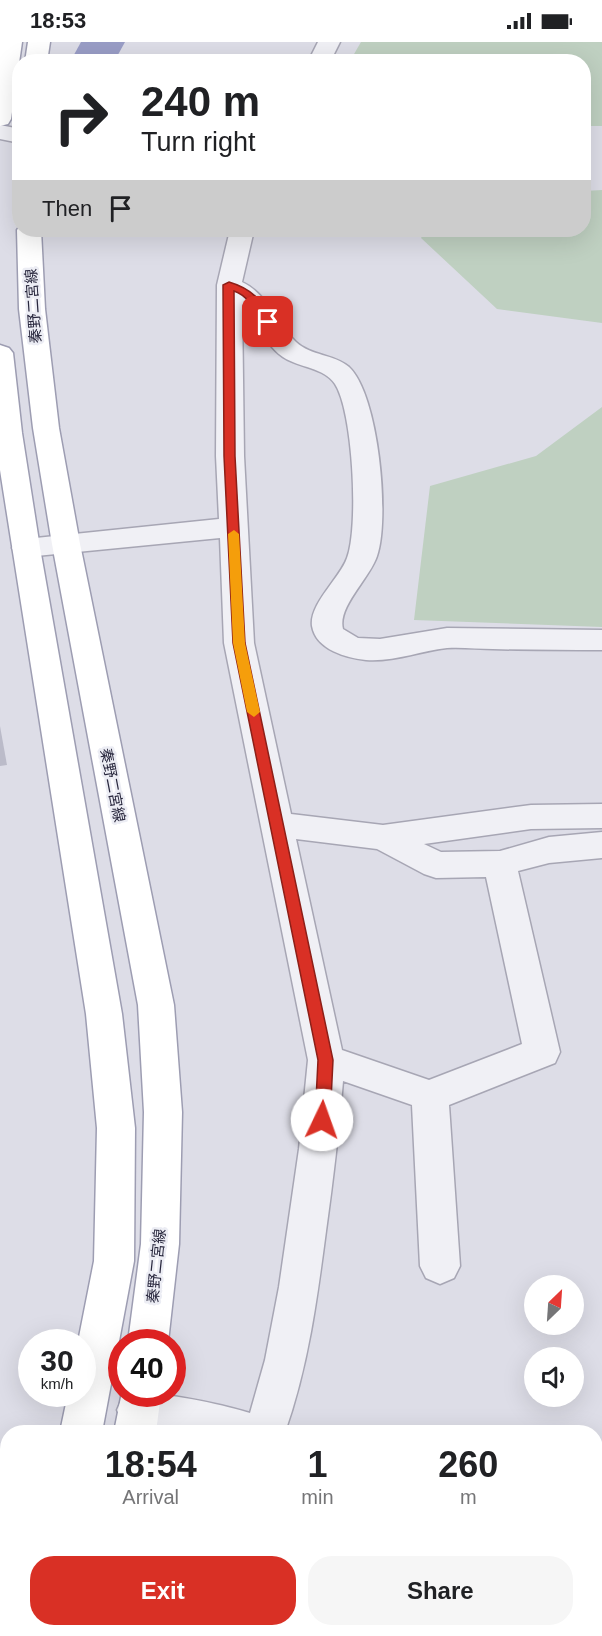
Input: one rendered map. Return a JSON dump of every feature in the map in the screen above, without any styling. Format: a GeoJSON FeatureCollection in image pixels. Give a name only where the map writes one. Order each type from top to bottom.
{"type":"FeatureCollection","features":[{"type":"Feature","properties":{"kind":"main road"},"geometry":{"type":"LineString","coordinates":[[0,119],[11,42]]}},
{"type":"Feature","properties":{"kind":"main road","name":"秦野二宮線"},"geometry":{"type":"LineString","coordinates":[[29,237],[32,309],[46,428],[66,544],[156,1005],[163,1112],[160,1244],[150,1329]]}},
{"type":"Feature","properties":{"kind":"main road"},"geometry":{"type":"LineString","coordinates":[[0,353],[8,433],[26,548],[104,1014],[116,1128],[114,1261],[82,1425]]}},
{"type":"Feature","properties":{"kind":"street"},"geometry":{"type":"LineString","coordinates":[[240,237],[229,285],[230,456],[239,643],[326,1060],[322,1120],[293,1334],[276,1402],[267,1425]]}},
{"type":"Feature","properties":{"kind":"street"},"geometry":{"type":"LineString","coordinates":[[229,285],[244,291],[260,308],[286,348],[340,372],[355,394],[362,434],[367,533],[364,552],[358,568],[329,612],[327,622],[330,633],[338,642],[374,650],[446,638],[602,640]]}},
{"type":"Feature","properties":{"kind":"street"},"geometry":{"type":"LineString","coordinates":[[26,548],[233,527]]}},
{"type":"Feature","properties":{"kind":"street"},"geometry":{"type":"LineString","coordinates":[[278,825],[383,837],[531,817],[602,816]]}},
{"type":"Feature","properties":{"kind":"street"},"geometry":{"type":"LineString","coordinates":[[383,837],[436,865],[500,864],[549,850],[602,845]]}},
{"type":"Feature","properties":{"kind":"street"},"geometry":{"type":"LineString","coordinates":[[326,1060],[430,1096],[542,1052],[500,864]]}},
{"type":"Feature","properties":{"kind":"street"},"geometry":{"type":"LineString","coordinates":[[430,1096],[440,1266]]}},
{"type":"Feature","properties":{"kind":"street"},"geometry":{"type":"LineString","coordinates":[[138,1412],[210,1425]]}},
{"type":"Feature","properties":{"kind":"green space"},"geometry":{"type":"Polygon","coordinates":[[[361,42],[602,42],[602,126],[591,126],[591,54],[354,54],[361,42]]]}},
{"type":"Feature","properties":{"kind":"green space"},"geometry":{"type":"Polygon","coordinates":[[[602,190],[602,323],[497,309],[421,238],[591,237],[591,191],[602,190]]]}},
{"type":"Feature","properties":{"kind":"green space"},"geometry":{"type":"Polygon","coordinates":[[[602,407],[602,627],[414,620],[430,486],[536,456],[602,407]]]}},
{"type":"Feature","properties":{"kind":"building"},"geometry":{"type":"Polygon","coordinates":[[[0,726],[7,765],[0,766],[0,726]]]}},
{"type":"Feature","properties":{"kind":"waterway"},"geometry":{"type":"LineString","coordinates":[[96,54],[103,42]]}},
{"type":"Feature","properties":{"kind":"slow traffic"},"geometry":{"type":"LineString","coordinates":[[234,534],[239,643],[254,712]]}},
{"type":"Feature","properties":{"kind":"route"},"geometry":{"type":"LineString","coordinates":[[268,322],[260,308],[244,291],[229,285],[230,456],[239,643],[326,1060],[322,1120]]}}]}
